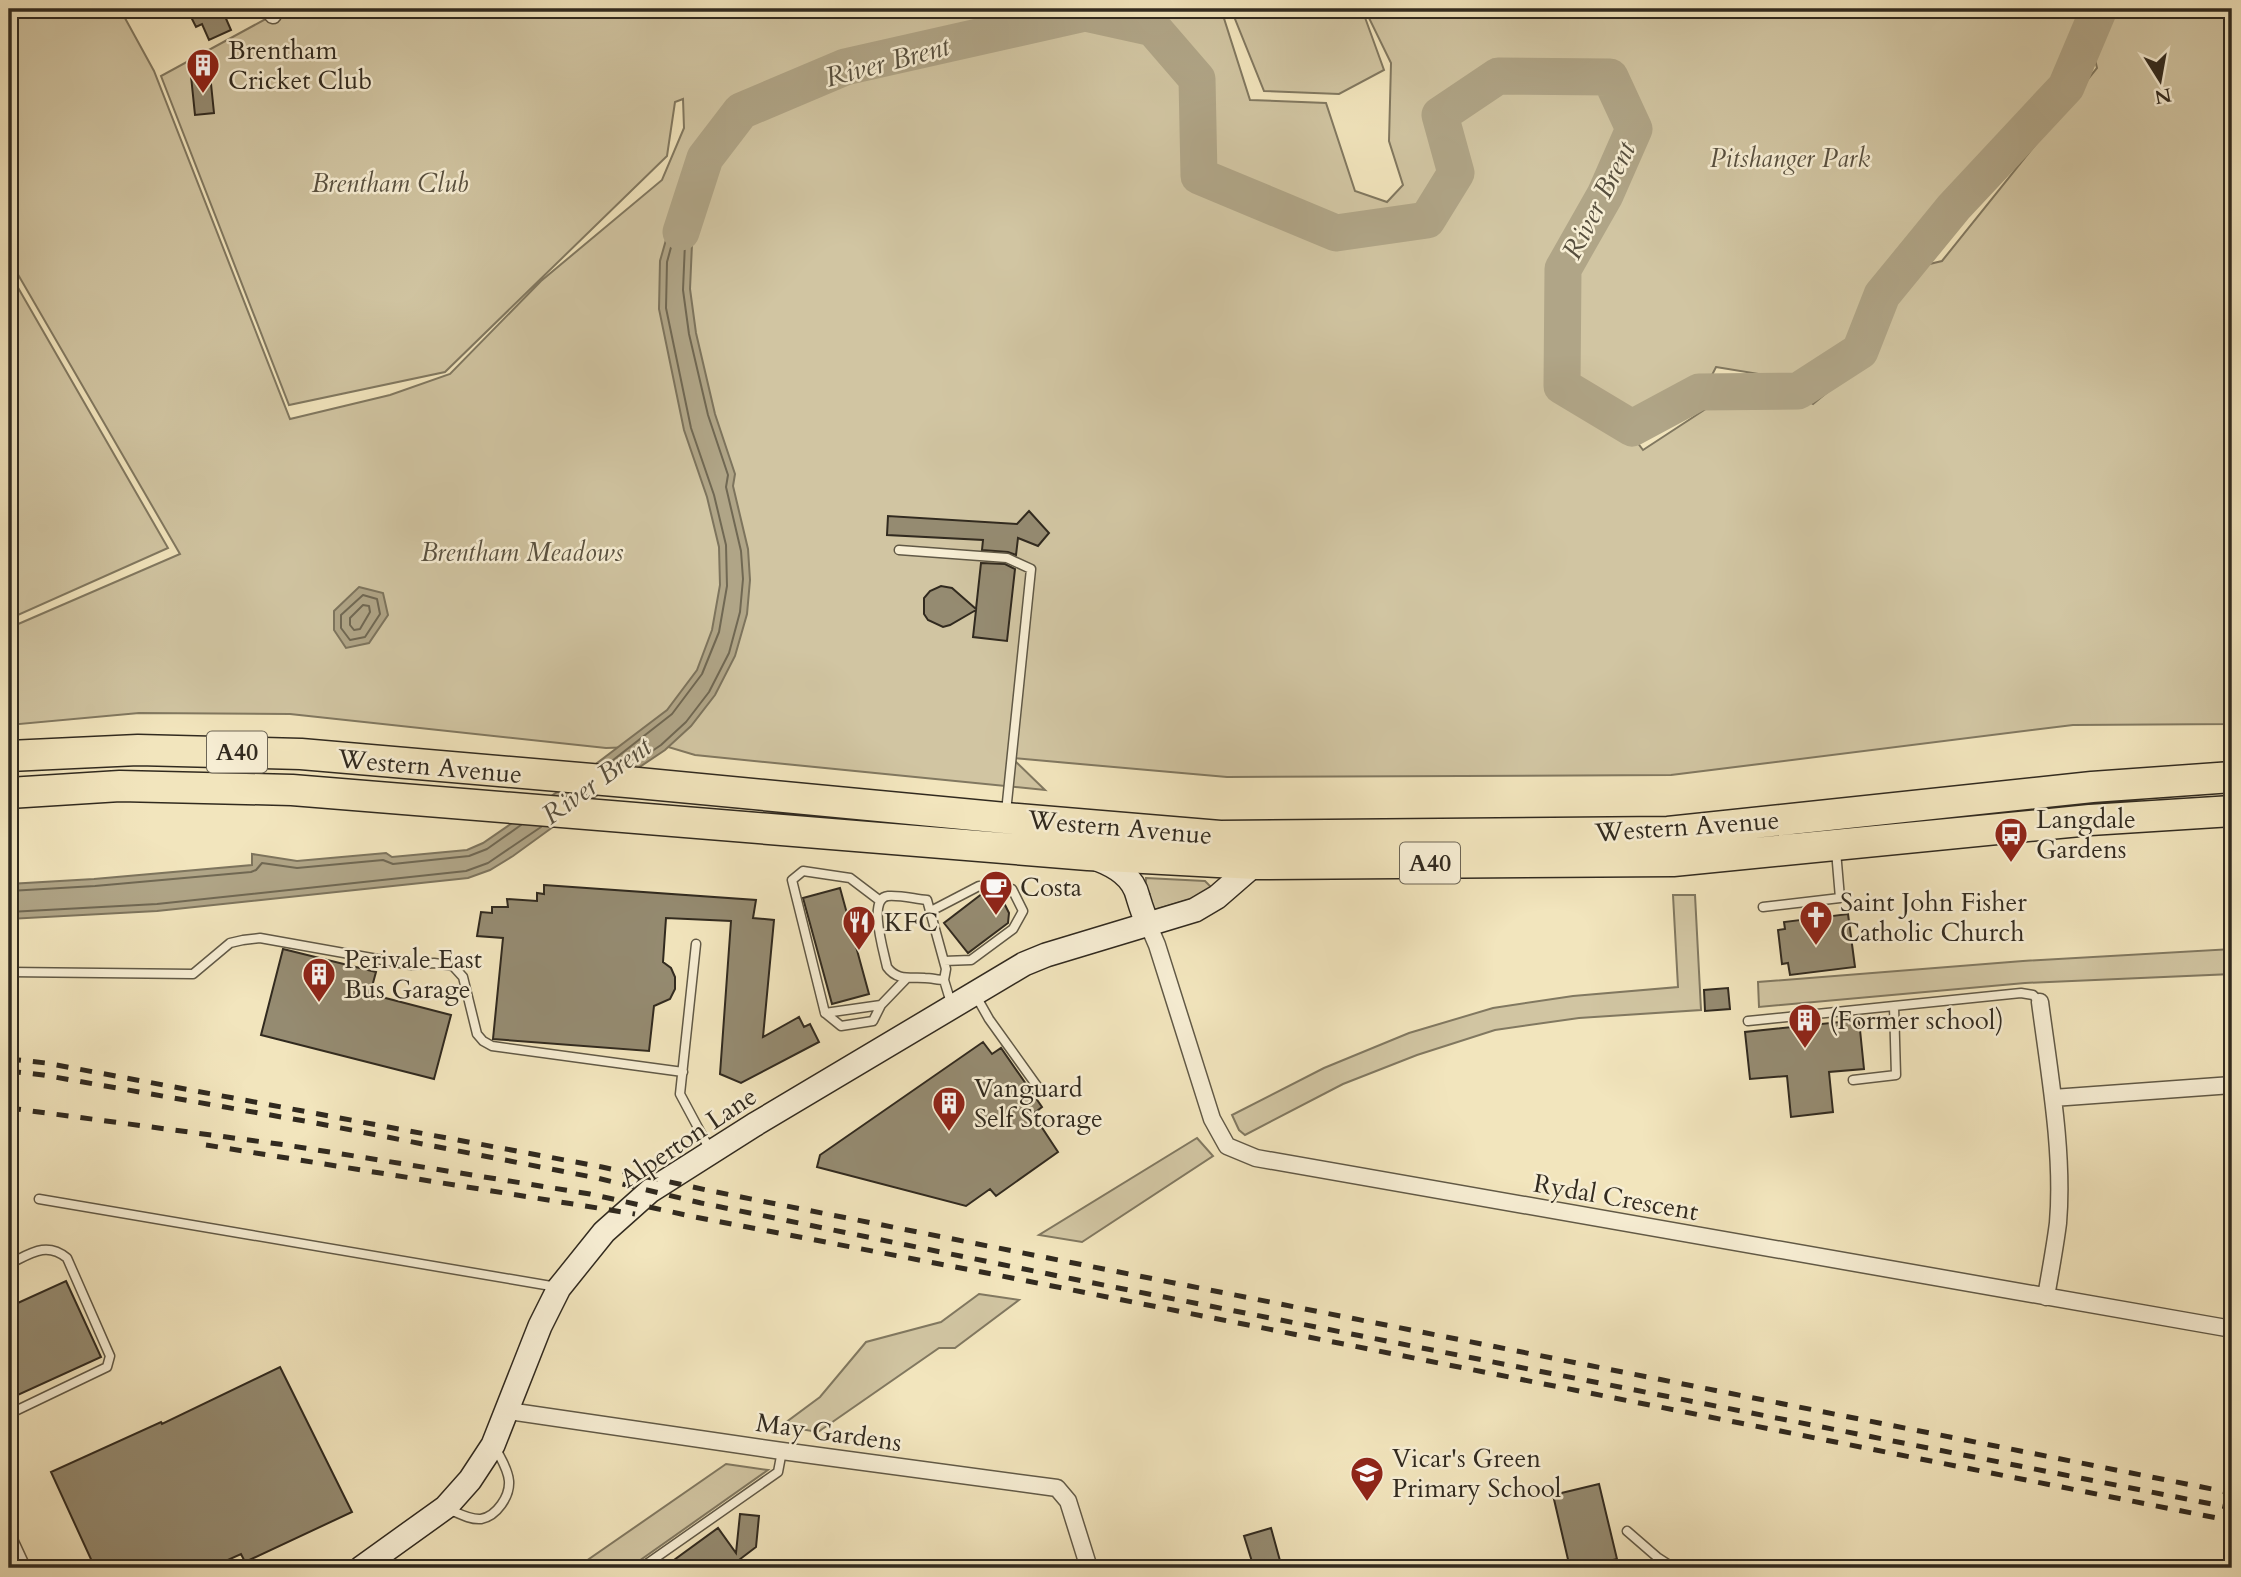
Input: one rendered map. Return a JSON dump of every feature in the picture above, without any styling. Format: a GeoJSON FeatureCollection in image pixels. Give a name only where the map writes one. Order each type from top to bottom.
{"type":"FeatureCollection","features":[{"type":"Feature","properties":{"kind":"highway","name":"Western Avenue"},"geometry":{"type":"LineString","coordinates":[[9,756],[138,750],[301,754],[1220,836],[1668,832],[2092,786],[2232,776]]}},
{"type":"Feature","properties":{"kind":"highway","name":"Western Avenue"},"geometry":{"type":"LineString","coordinates":[[9,793],[120,786],[279,789],[1088,855],[1255,864],[1673,861],[2090,820],[2232,811]]}},
{"type":"Feature","properties":{"kind":"main road"},"geometry":{"type":"LineString","coordinates":[[1088,855],[1113,865],[1125,874],[1135,887],[1140,909],[1148,923]]}},
{"type":"Feature","properties":{"kind":"main road","name":"Alperton Lane"},"geometry":{"type":"LineString","coordinates":[[361,1568],[446,1507],[470,1480],[493,1445],[540,1326],[559,1288],[604,1233],[650,1191],[1024,964],[1148,923],[1195,911],[1217,897],[1255,864]]}},
{"type":"Feature","properties":{"kind":"street","name":"Rydal Crescent"},"geometry":{"type":"LineString","coordinates":[[1148,923],[1212,1119],[1227,1146],[1256,1158],[2232,1329]]}},
{"type":"Feature","properties":{"kind":"street"},"geometry":{"type":"LineString","coordinates":[[2040,1002],[2053,1098],[2059,1177],[2058,1222],[2046,1297]]}},
{"type":"Feature","properties":{"kind":"street"},"geometry":{"type":"LineString","coordinates":[[2053,1098],[2232,1085]]}},
{"type":"Feature","properties":{"kind":"street","name":"May Gardens"},"geometry":{"type":"LineString","coordinates":[[508,1411],[1057,1488],[1068,1501],[1089,1568]]}},
{"type":"Feature","properties":{"kind":"street"},"geometry":{"type":"LineString","coordinates":[[9,1540],[22,1568]]}},
{"type":"Feature","properties":{"kind":"lane"},"geometry":{"type":"LineString","coordinates":[[899,550],[1007,558],[1031,569],[1005,818]]}},
{"type":"Feature","properties":{"kind":"lane"},"geometry":{"type":"LineString","coordinates":[[1763,907],[1840,898],[1835,845]]}},
{"type":"Feature","properties":{"kind":"lane"},"geometry":{"type":"LineString","coordinates":[[879,900],[850,878],[803,871],[792,880],[825,1013],[841,1026],[873,1021],[881,1004],[906,979]]}},
{"type":"Feature","properties":{"kind":"lane"},"geometry":{"type":"LineString","coordinates":[[931,911],[979,886],[1012,889],[1023,911],[1013,929],[971,960],[944,961]]}},
{"type":"Feature","properties":{"kind":"lane"},"geometry":{"type":"LineString","coordinates":[[944,980],[906,979],[892,974],[887,967],[877,910],[879,900],[886,896],[927,900],[944,961],[944,980],[952,1006]]}},
{"type":"Feature","properties":{"kind":"lane"},"geometry":{"type":"LineString","coordinates":[[9,972],[193,974],[230,943],[260,938],[411,965],[434,963],[453,966],[463,977],[477,1034],[492,1046],[683,1072]]}},
{"type":"Feature","properties":{"kind":"lane"},"geometry":{"type":"LineString","coordinates":[[696,944],[680,1094],[711,1152]]}},
{"type":"Feature","properties":{"kind":"lane"},"geometry":{"type":"LineString","coordinates":[[974,993],[1037,1086]]}},
{"type":"Feature","properties":{"kind":"lane"},"geometry":{"type":"LineString","coordinates":[[1748,1021],[2021,993],[2033,995],[2040,1002]]}},
{"type":"Feature","properties":{"kind":"lane"},"geometry":{"type":"LineString","coordinates":[[825,1013],[881,1004]]}},
{"type":"Feature","properties":{"kind":"lane"},"geometry":{"type":"LineString","coordinates":[[1853,1080],[1896,1076],[1894,1006]]}},
{"type":"Feature","properties":{"kind":"lane"},"geometry":{"type":"LineString","coordinates":[[39,1199],[559,1288]]}},
{"type":"Feature","properties":{"kind":"lane"},"geometry":{"type":"LineString","coordinates":[[9,1264],[43,1249],[58,1251],[67,1258],[110,1356],[107,1367],[9,1414]]}},
{"type":"Feature","properties":{"kind":"lane"},"geometry":{"type":"LineString","coordinates":[[446,1507],[466,1517],[481,1519],[496,1512],[505,1499],[509,1484],[506,1469],[493,1445]]}},
{"type":"Feature","properties":{"kind":"lane"},"geometry":{"type":"LineString","coordinates":[[640,1568],[778,1472],[782,1451]]}},
{"type":"Feature","properties":{"kind":"lane"},"geometry":{"type":"LineString","coordinates":[[1627,1531],[1674,1568]]}},
{"type":"Feature","properties":{"kind":"green space"},"geometry":{"type":"Polygon","coordinates":[[[9,9],[120,9],[154,71],[290,419],[390,395],[450,374],[541,281],[662,180],[684,128],[683,99],[675,102],[667,156],[445,372],[289,405],[161,76],[288,9],[1221,9],[1250,100],[1326,103],[1355,191],[1387,202],[1403,185],[1389,141],[1391,63],[1368,16],[1374,9],[2083,9],[2055,81],[1873,290],[1848,344],[1795,380],[1764,375],[1813,404],[1864,362],[1883,307],[1917,267],[1942,261],[2097,68],[2090,38],[2093,9],[2232,9],[2232,724],[2073,725],[1671,775],[1227,777],[1012,758],[1045,790],[695,755],[665,746],[606,748],[290,714],[139,713],[9,725],[9,628],[180,554],[9,259],[9,9]],[[1716,367],[1699,401],[1641,438],[1631,434],[1643,450],[1759,374],[1716,367]]]}},
{"type":"Feature","properties":{"kind":"green space"},"geometry":{"type":"Polygon","coordinates":[[[1231,9],[1365,9],[1363,12],[1384,70],[1339,94],[1264,91],[1231,9]]]}},
{"type":"Feature","properties":{"kind":"green space"},"geometry":{"type":"Polygon","coordinates":[[[9,272],[168,548],[9,619],[9,272]]]}},
{"type":"Feature","properties":{"kind":"green space"},"geometry":{"type":"Polygon","coordinates":[[[1146,878],[1205,881],[1211,887],[1205,895],[1147,912],[1146,878]]]}},
{"type":"Feature","properties":{"kind":"green space"},"geometry":{"type":"Polygon","coordinates":[[[1673,895],[1695,895],[1701,1010],[1579,1018],[1495,1030],[1417,1055],[1343,1084],[1245,1135],[1239,1130],[1232,1115],[1324,1068],[1409,1033],[1493,1008],[1573,996],[1678,987],[1673,895]]]}},
{"type":"Feature","properties":{"kind":"green space"},"geometry":{"type":"Polygon","coordinates":[[[2232,949],[2232,974],[2025,983],[1759,1007],[1758,982],[2023,961],[2232,949]]]}},
{"type":"Feature","properties":{"kind":"green space"},"geometry":{"type":"Polygon","coordinates":[[[1197,1138],[1213,1156],[1082,1242],[1039,1235],[1197,1138]]]}},
{"type":"Feature","properties":{"kind":"green space"},"geometry":{"type":"Polygon","coordinates":[[[979,1294],[1019,1300],[955,1348],[939,1348],[818,1432],[781,1426],[820,1397],[866,1342],[941,1322],[979,1294]]]}},
{"type":"Feature","properties":{"kind":"green space"},"geometry":{"type":"Polygon","coordinates":[[[726,1464],[768,1470],[629,1568],[576,1568],[726,1464]]]}},
{"type":"Feature","properties":{"kind":"water"},"geometry":{"type":"Polygon","coordinates":[[[683,180],[711,189],[692,244],[690,289],[696,333],[715,414],[735,474],[733,486],[748,549],[750,580],[747,614],[735,656],[715,695],[691,726],[665,750],[513,856],[490,870],[468,878],[157,911],[9,919],[9,884],[252,865],[252,854],[297,861],[386,853],[392,857],[467,850],[483,843],[576,779],[667,710],[697,670],[712,630],[720,585],[719,547],[707,497],[684,430],[659,309],[660,261],[683,180]]]}},
{"type":"Feature","properties":{"kind":"water"},"geometry":{"type":"Polygon","coordinates":[[[359,587],[383,593],[388,615],[369,643],[346,648],[334,630],[334,611],[359,587]]]}},
{"type":"Feature","properties":{"kind":"building"},"geometry":{"type":"Polygon","coordinates":[[[187,9],[238,9],[224,14],[231,30],[209,40],[202,24],[196,27],[187,9]]]}},
{"type":"Feature","properties":{"kind":"building","name":"Brentham Cricket Club"},"geometry":{"type":"Polygon","coordinates":[[[210,74],[214,113],[195,115],[191,76],[210,74]]]}},
{"type":"Feature","properties":{"kind":"building"},"geometry":{"type":"Polygon","coordinates":[[[1029,511],[1049,533],[1038,546],[1018,538],[1016,555],[982,550],[983,540],[887,535],[888,516],[1017,524],[1029,511]]]}},
{"type":"Feature","properties":{"kind":"building"},"geometry":{"type":"Polygon","coordinates":[[[981,563],[1005,564],[1015,569],[1007,641],[973,637],[976,610],[943,627],[928,620],[924,614],[924,598],[930,591],[941,586],[952,588],[976,609],[981,563]]]}},
{"type":"Feature","properties":{"kind":"building"},"geometry":{"type":"Polygon","coordinates":[[[544,885],[756,900],[753,918],[774,920],[763,1037],[799,1017],[804,1027],[810,1024],[819,1042],[741,1083],[720,1074],[731,921],[666,918],[663,962],[671,968],[675,977],[675,989],[670,999],[654,1006],[649,1051],[493,1039],[503,938],[477,936],[481,912],[492,913],[492,907],[508,907],[507,899],[537,901],[537,893],[544,894],[544,885]]]}},
{"type":"Feature","properties":{"kind":"building"},"geometry":{"type":"Polygon","coordinates":[[[840,888],[869,994],[832,1004],[803,898],[840,888]]]}},
{"type":"Feature","properties":{"kind":"building"},"geometry":{"type":"Polygon","coordinates":[[[983,893],[996,895],[1003,901],[1009,913],[1008,923],[968,953],[944,923],[983,893]]]}},
{"type":"Feature","properties":{"kind":"building","name":"Saint John Fisher Catholic Church"},"geometry":{"type":"Polygon","coordinates":[[[1848,914],[1855,967],[1790,975],[1788,963],[1782,964],[1778,930],[1785,929],[1784,922],[1848,914]]]}},
{"type":"Feature","properties":{"kind":"building","name":"Perivale East Bus Garage"},"geometry":{"type":"Polygon","coordinates":[[[283,949],[376,972],[370,994],[451,1015],[434,1079],[261,1035],[283,949]]]}},
{"type":"Feature","properties":{"kind":"building"},"geometry":{"type":"Polygon","coordinates":[[[1728,988],[1730,1009],[1705,1011],[1704,990],[1728,988]]]}},
{"type":"Feature","properties":{"kind":"building","name":"(Former school)"},"geometry":{"type":"Polygon","coordinates":[[[1859,1020],[1864,1069],[1829,1072],[1833,1112],[1791,1117],[1787,1076],[1750,1079],[1745,1032],[1859,1020]]]}},
{"type":"Feature","properties":{"kind":"building","name":"Vanguard Self Storage"},"geometry":{"type":"Polygon","coordinates":[[[983,1042],[992,1054],[1001,1048],[1042,1107],[1033,1114],[1058,1152],[996,1196],[990,1189],[966,1206],[817,1167],[820,1155],[983,1042]]]}},
{"type":"Feature","properties":{"kind":"building"},"geometry":{"type":"Polygon","coordinates":[[[66,1281],[101,1357],[9,1399],[9,1307],[66,1281]]]}},
{"type":"Feature","properties":{"kind":"building"},"geometry":{"type":"Polygon","coordinates":[[[280,1367],[352,1512],[245,1562],[241,1554],[210,1568],[95,1568],[51,1472],[161,1422],[162,1424],[280,1367]]]}},
{"type":"Feature","properties":{"kind":"building"},"geometry":{"type":"Polygon","coordinates":[[[1599,1484],[1617,1559],[1570,1568],[1553,1495],[1599,1484]]]}},
{"type":"Feature","properties":{"kind":"building"},"geometry":{"type":"Polygon","coordinates":[[[740,1514],[759,1516],[756,1547],[735,1563],[725,1568],[663,1568],[718,1528],[736,1553],[740,1514]]]}},
{"type":"Feature","properties":{"kind":"building"},"geometry":{"type":"Polygon","coordinates":[[[1271,1528],[1282,1568],[1254,1568],[1244,1536],[1271,1528]]]}},
{"type":"Feature","properties":{"kind":"waterway","name":"River Brent"},"geometry":{"type":"LineString","coordinates":[[681,232],[705,158],[741,111],[845,67],[1085,13],[1153,28],[1197,79],[1199,176],[1336,233],[1427,220],[1456,173],[1440,115],[1498,76],[1610,77],[1634,129],[1605,195],[1563,269],[1562,386],[1632,428],[1699,392],[1798,391],[1860,351],[1882,295],[1954,207],[2066,87],[2099,9]]}},
{"type":"Feature","properties":{"kind":"railway"},"geometry":{"type":"LineString","coordinates":[[9,1059],[46,1063],[602,1167],[711,1191],[2232,1493]]}},
{"type":"Feature","properties":{"kind":"railway"},"geometry":{"type":"LineString","coordinates":[[9,1071],[310,1122],[597,1178],[701,1203],[1073,1279],[2232,1508]]}},
{"type":"Feature","properties":{"kind":"railway"},"geometry":{"type":"LineString","coordinates":[[9,1108],[286,1145],[590,1194],[2232,1521]]}},
{"type":"Feature","properties":{"kind":"railway"},"geometry":{"type":"LineString","coordinates":[[206,1145],[635,1214]]}},
{"type":"Feature","properties":{"kind":"place","name":"Brentham Cricket Club"},"geometry":{"type":"Point","coordinates":[203,95]}},
{"type":"Feature","properties":{"kind":"place","name":"Langdale Gardens"},"geometry":{"type":"Point","coordinates":[2011,864]}},
{"type":"Feature","properties":{"kind":"place","name":"Costa"},"geometry":{"type":"Point","coordinates":[996,917]}},
{"type":"Feature","properties":{"kind":"place","name":"Saint John Fisher Catholic Church"},"geometry":{"type":"Point","coordinates":[1816,947]}},
{"type":"Feature","properties":{"kind":"place","name":"KFC"},"geometry":{"type":"Point","coordinates":[859,952]}},
{"type":"Feature","properties":{"kind":"place","name":"Perivale East Bus Garage"},"geometry":{"type":"Point","coordinates":[319,1004]}},
{"type":"Feature","properties":{"kind":"place","name":"(Former school)"},"geometry":{"type":"Point","coordinates":[1805,1050]}},
{"type":"Feature","properties":{"kind":"place","name":"Vanguard Self Storage"},"geometry":{"type":"Point","coordinates":[949,1133]}},
{"type":"Feature","properties":{"kind":"place","name":"Vicar's Green Primary School"},"geometry":{"type":"Point","coordinates":[1367,1503]}},
{"type":"Feature","properties":{"kind":"park label","name":"Pitshanger Park"},"geometry":{"type":"Point","coordinates":[1790,158]}},
{"type":"Feature","properties":{"kind":"park label","name":"Brentham Club"},"geometry":{"type":"Point","coordinates":[390,183]}},
{"type":"Feature","properties":{"kind":"park label","name":"Brentham Meadows"},"geometry":{"type":"Point","coordinates":[522,552]}}]}
